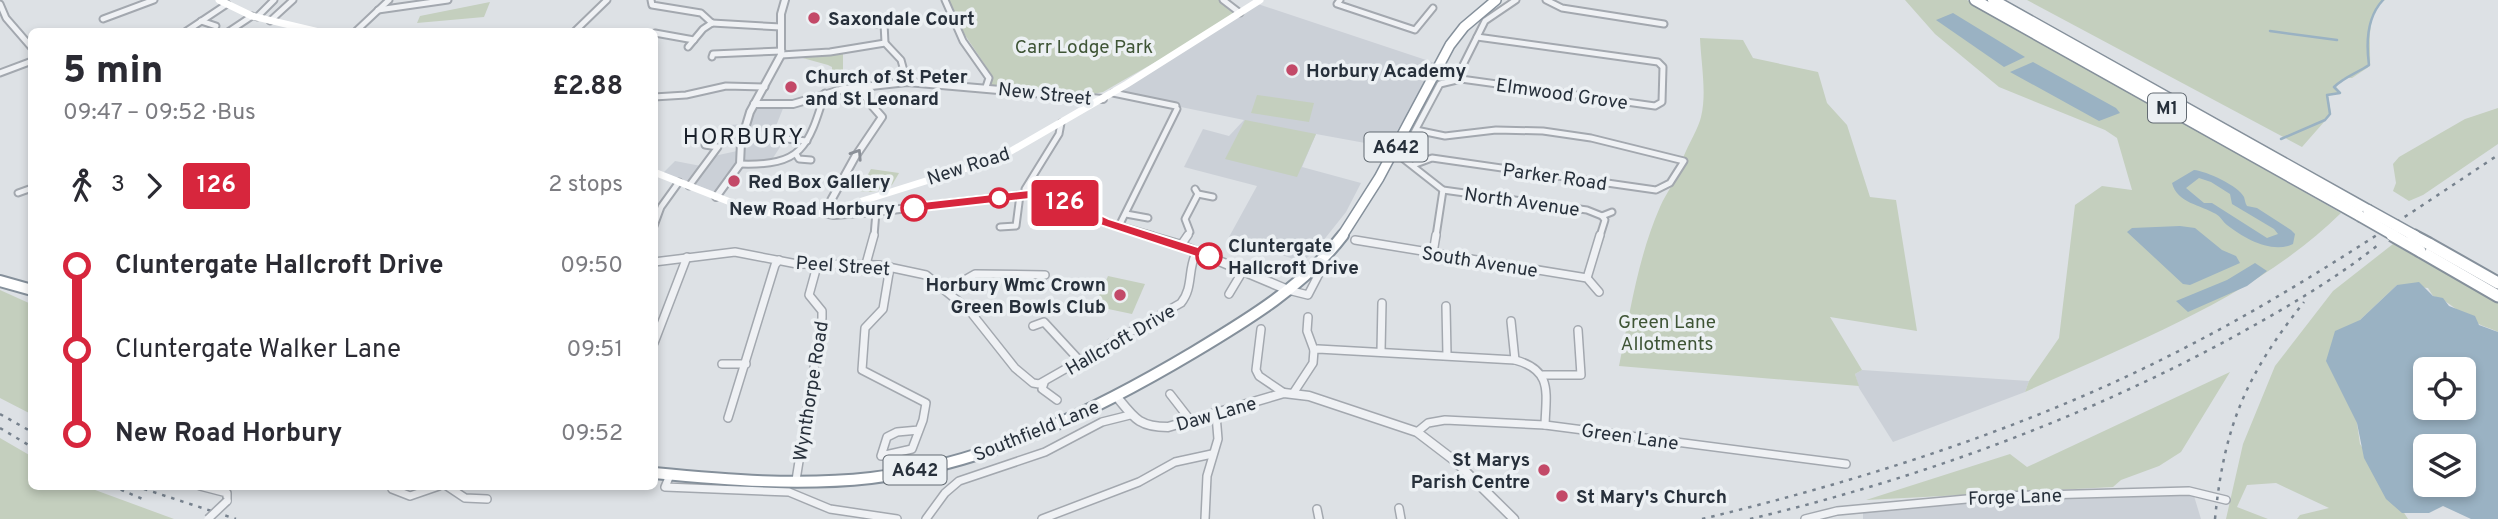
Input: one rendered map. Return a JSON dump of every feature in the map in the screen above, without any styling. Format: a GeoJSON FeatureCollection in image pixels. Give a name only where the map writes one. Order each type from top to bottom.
{"type":"FeatureCollection","features":[{"type":"Feature","properties":{"kind":"highway","name":"A642"},"geometry":{"type":"LineString","coordinates":[[1288,290],[1324,258],[1338,240],[1397,154],[1438,64],[1462,29],[1496,0]]}},
{"type":"Feature","properties":{"kind":"highway","name":"M1"},"geometry":{"type":"LineString","coordinates":[[1975,0],[2425,247],[2498,283]]}},
{"type":"Feature","properties":{"kind":"highway","name":"M1"},"geometry":{"type":"LineString","coordinates":[[1993,0],[2364,213]]}},
{"type":"Feature","properties":{"kind":"highway","name":"M1"},"geometry":{"type":"LineString","coordinates":[[2425,247],[2498,296]]}},
{"type":"Feature","properties":{"kind":"highway"},"geometry":{"type":"LineString","coordinates":[[0,281],[28,289]]}},
{"type":"Feature","properties":{"kind":"highway","name":"Southfield Lane"},"geometry":{"type":"LineString","coordinates":[[658,474],[796,480],[899,474],[946,464],[1030,436],[1116,397],[1226,333],[1288,290]]}},
{"type":"Feature","properties":{"kind":"main road"},"geometry":{"type":"LineString","coordinates":[[219,0],[254,17],[298,28]]}},
{"type":"Feature","properties":{"kind":"main road","name":"New Road"},"geometry":{"type":"LineString","coordinates":[[658,174],[716,197],[771,214],[824,213],[999,158],[1113,93],[1260,0]]}},
{"type":"Feature","properties":{"kind":"street"},"geometry":{"type":"LineString","coordinates":[[103,19],[154,0]]}},
{"type":"Feature","properties":{"kind":"street"},"geometry":{"type":"LineString","coordinates":[[235,28],[254,17],[274,0]]}},
{"type":"Feature","properties":{"kind":"street"},"geometry":{"type":"LineString","coordinates":[[270,21],[293,0]]}},
{"type":"Feature","properties":{"kind":"street"},"geometry":{"type":"LineString","coordinates":[[359,28],[389,0]]}},
{"type":"Feature","properties":{"kind":"street"},"geometry":{"type":"LineString","coordinates":[[378,9],[448,0]]}},
{"type":"Feature","properties":{"kind":"street"},"geometry":{"type":"LineString","coordinates":[[578,28],[607,0]]}},
{"type":"Feature","properties":{"kind":"street"},"geometry":{"type":"LineString","coordinates":[[651,0],[652,5],[701,13],[712,23],[781,27]]}},
{"type":"Feature","properties":{"kind":"street"},"geometry":{"type":"LineString","coordinates":[[716,197],[740,164],[741,142],[754,104],[782,53],[781,27],[785,0]]}},
{"type":"Feature","properties":{"kind":"street"},"geometry":{"type":"LineString","coordinates":[[945,0],[951,18],[978,65],[989,78],[986,87]]}},
{"type":"Feature","properties":{"kind":"street"},"geometry":{"type":"LineString","coordinates":[[1223,0],[1240,13]]}},
{"type":"Feature","properties":{"kind":"street"},"geometry":{"type":"LineString","coordinates":[[1340,0],[1337,4],[1415,30],[1433,8]]}},
{"type":"Feature","properties":{"kind":"street"},"geometry":{"type":"LineString","coordinates":[[1397,154],[1416,130],[1440,84],[1461,79],[1461,69],[1485,21],[1516,0]]}},
{"type":"Feature","properties":{"kind":"street"},"geometry":{"type":"LineString","coordinates":[[1546,0],[1562,8],[1664,24]]}},
{"type":"Feature","properties":{"kind":"street"},"geometry":{"type":"LineString","coordinates":[[0,4],[6,18],[28,43]]}},
{"type":"Feature","properties":{"kind":"street"},"geometry":{"type":"LineString","coordinates":[[191,28],[227,4]]}},
{"type":"Feature","properties":{"kind":"street"},"geometry":{"type":"LineString","coordinates":[[701,13],[707,7]]}},
{"type":"Feature","properties":{"kind":"street"},"geometry":{"type":"LineString","coordinates":[[201,21],[216,26]]}},
{"type":"Feature","properties":{"kind":"street"},"geometry":{"type":"LineString","coordinates":[[876,24],[893,21]]}},
{"type":"Feature","properties":{"kind":"street"},"geometry":{"type":"LineString","coordinates":[[688,47],[712,23]]}},
{"type":"Feature","properties":{"kind":"street"},"geometry":{"type":"LineString","coordinates":[[884,23],[885,43]]}},
{"type":"Feature","properties":{"kind":"street"},"geometry":{"type":"LineString","coordinates":[[658,32],[694,40]]}},
{"type":"Feature","properties":{"kind":"street","name":"Elmwood Grove"},"geometry":{"type":"LineString","coordinates":[[1461,79],[1655,106],[1662,102],[1663,67],[1658,62],[1478,37]]}},
{"type":"Feature","properties":{"kind":"street"},"geometry":{"type":"LineString","coordinates":[[712,57],[713,54],[830,52],[885,43],[897,50],[905,68],[907,82]]}},
{"type":"Feature","properties":{"kind":"street"},"geometry":{"type":"LineString","coordinates":[[0,73],[28,62]]}},
{"type":"Feature","properties":{"kind":"street","name":"New Street"},"geometry":{"type":"LineString","coordinates":[[754,104],[793,104],[825,93],[907,82],[1103,99]]}},
{"type":"Feature","properties":{"kind":"street"},"geometry":{"type":"LineString","coordinates":[[658,97],[686,95],[726,86],[765,87]]}},
{"type":"Feature","properties":{"kind":"street"},"geometry":{"type":"LineString","coordinates":[[862,87],[868,101],[882,117],[855,157],[824,213],[834,215],[876,212],[1023,194],[1052,197],[1090,216],[1181,245],[1244,269],[1288,290],[1308,295],[1322,268]]}},
{"type":"Feature","properties":{"kind":"street"},"geometry":{"type":"LineString","coordinates":[[740,164],[770,165],[796,154],[814,129],[825,93]]}},
{"type":"Feature","properties":{"kind":"street"},"geometry":{"type":"LineString","coordinates":[[1113,93],[1176,107],[1119,226]]}},
{"type":"Feature","properties":{"kind":"street"},"geometry":{"type":"LineString","coordinates":[[1000,227],[1017,229],[1025,189],[1059,134],[1061,123]]}},
{"type":"Feature","properties":{"kind":"street","name":"Parker Road"},"geometry":{"type":"LineString","coordinates":[[1413,165],[1432,158],[1656,190],[1664,189],[1671,183],[1684,161],[1594,139],[1534,131],[1494,130],[1443,136],[1416,130]]}},
{"type":"Feature","properties":{"kind":"street"},"geometry":{"type":"LineString","coordinates":[[788,131],[786,139],[807,141]]}},
{"type":"Feature","properties":{"kind":"street"},"geometry":{"type":"LineString","coordinates":[[689,186],[718,147],[705,145]]}},
{"type":"Feature","properties":{"kind":"street"},"geometry":{"type":"LineString","coordinates":[[796,154],[799,159],[811,160]]}},
{"type":"Feature","properties":{"kind":"street","name":"North Avenue"},"geometry":{"type":"LineString","coordinates":[[1397,154],[1443,190],[1587,210],[1602,216],[1612,212]]}},
{"type":"Feature","properties":{"kind":"street"},"geometry":{"type":"LineString","coordinates":[[658,215],[679,182]]}},
{"type":"Feature","properties":{"kind":"street"},"geometry":{"type":"LineString","coordinates":[[18,193],[28,189]]}},
{"type":"Feature","properties":{"kind":"street"},"geometry":{"type":"LineString","coordinates":[[1433,253],[1443,190]]}},
{"type":"Feature","properties":{"kind":"street"},"geometry":{"type":"LineString","coordinates":[[1181,245],[1190,232],[1185,219],[1197,191],[1213,197]]}},
{"type":"Feature","properties":{"kind":"street"},"geometry":{"type":"LineString","coordinates":[[866,264],[874,236],[876,212]]}},
{"type":"Feature","properties":{"kind":"street"},"geometry":{"type":"LineString","coordinates":[[1126,214],[1147,218]]}},
{"type":"Feature","properties":{"kind":"street"},"geometry":{"type":"LineString","coordinates":[[1600,292],[1587,278],[1605,220],[1602,216]]}},
{"type":"Feature","properties":{"kind":"street","name":"South Avenue"},"geometry":{"type":"LineString","coordinates":[[1355,240],[1587,278]]}},
{"type":"Feature","properties":{"kind":"street","name":"Hallcroft Drive"},"geometry":{"type":"LineString","coordinates":[[1044,383],[1181,303],[1190,290],[1190,260],[1197,251]]}},
{"type":"Feature","properties":{"kind":"street","name":"Peel Street"},"geometry":{"type":"LineString","coordinates":[[658,261],[735,252],[817,265],[866,264],[926,275],[969,310],[1015,368],[1033,383],[1044,383],[1042,389],[1057,400]]}},
{"type":"Feature","properties":{"kind":"street"},"geometry":{"type":"LineString","coordinates":[[658,333],[687,257]]}},
{"type":"Feature","properties":{"kind":"street"},"geometry":{"type":"LineString","coordinates":[[732,414],[779,260]]}},
{"type":"Feature","properties":{"kind":"street","name":"Wynthorpe Road"},"geometry":{"type":"LineString","coordinates":[[796,480],[822,318],[822,311],[809,295],[817,265]]}},
{"type":"Feature","properties":{"kind":"street"},"geometry":{"type":"LineString","coordinates":[[890,267],[883,309],[865,328],[861,365],[866,373],[926,403],[919,430],[912,449],[881,456],[882,441],[888,435],[919,430]]}},
{"type":"Feature","properties":{"kind":"street"},"geometry":{"type":"LineString","coordinates":[[1229,294],[1244,269]]}},
{"type":"Feature","properties":{"kind":"street"},"geometry":{"type":"LineString","coordinates":[[947,290],[970,275],[1045,275]]}},
{"type":"Feature","properties":{"kind":"street"},"geometry":{"type":"LineString","coordinates":[[1381,351],[1382,303]]}},
{"type":"Feature","properties":{"kind":"street"},"geometry":{"type":"LineString","coordinates":[[1446,306],[1447,355]]}},
{"type":"Feature","properties":{"kind":"street"},"geometry":{"type":"LineString","coordinates":[[1289,392],[1313,363],[1314,350],[1307,331],[1308,317]]}},
{"type":"Feature","properties":{"kind":"street"},"geometry":{"type":"LineString","coordinates":[[1511,321],[1516,360]]}},
{"type":"Feature","properties":{"kind":"street"},"geometry":{"type":"LineString","coordinates":[[1033,326],[1044,322],[1080,361]]}},
{"type":"Feature","properties":{"kind":"street","name":"Daw Lane"},"geometry":{"type":"LineString","coordinates":[[1261,329],[1256,370],[1259,376],[1289,392],[1417,432],[1455,461],[1514,519]]}},
{"type":"Feature","properties":{"kind":"street"},"geometry":{"type":"LineString","coordinates":[[1543,375],[1581,374],[1578,330]]}},
{"type":"Feature","properties":{"kind":"street"},"geometry":{"type":"LineString","coordinates":[[1314,350],[1381,351],[1530,362],[1539,367],[1543,375],[1545,425]]}},
{"type":"Feature","properties":{"kind":"street"},"geometry":{"type":"LineString","coordinates":[[722,364],[746,364]]}},
{"type":"Feature","properties":{"kind":"street","name":"Daw Lane"},"geometry":{"type":"LineString","coordinates":[[1130,415],[1138,422],[1153,427],[1216,415],[1289,392]]}},
{"type":"Feature","properties":{"kind":"street"},"geometry":{"type":"LineString","coordinates":[[1170,394],[1191,421]]}},
{"type":"Feature","properties":{"kind":"street"},"geometry":{"type":"LineString","coordinates":[[1116,397],[1130,415]]}},
{"type":"Feature","properties":{"kind":"street","name":"Southfield Lane"},"geometry":{"type":"LineString","coordinates":[[926,519],[944,493],[959,481],[1032,457],[1102,422],[1130,415]]}},
{"type":"Feature","properties":{"kind":"street"},"geometry":{"type":"LineString","coordinates":[[1205,519],[1207,476],[1218,439],[1216,415]]}},
{"type":"Feature","properties":{"kind":"street","name":"Green Lane"},"geometry":{"type":"LineString","coordinates":[[1417,432],[1428,423],[1445,420],[1545,425],[1846,464]]}},
{"type":"Feature","properties":{"kind":"street"},"geometry":{"type":"LineString","coordinates":[[1042,519],[1139,482],[1175,462],[1212,454]]}},
{"type":"Feature","properties":{"kind":"street","name":"Southfield Lane"},"geometry":{"type":"LineString","coordinates":[[670,475],[666,487],[789,492],[830,509],[897,519]]}},
{"type":"Feature","properties":{"kind":"street"},"geometry":{"type":"LineString","coordinates":[[208,519],[229,498],[227,493],[215,490]]}},
{"type":"Feature","properties":{"kind":"street"},"geometry":{"type":"LineString","coordinates":[[395,490],[410,496],[427,490]]}},
{"type":"Feature","properties":{"kind":"street"},"geometry":{"type":"LineString","coordinates":[[451,490],[459,497],[486,499]]}},
{"type":"Feature","properties":{"kind":"street","name":"Forge Lane"},"geometry":{"type":"LineString","coordinates":[[1804,519],[1837,511],[1999,496],[2189,491],[2227,500]]}},
{"type":"Feature","properties":{"kind":"street"},"geometry":{"type":"LineString","coordinates":[[1399,508],[1401,519]]}},
{"type":"Feature","properties":{"kind":"street"},"geometry":{"type":"LineString","coordinates":[[1317,509],[1319,519]]}},
{"type":"Feature","properties":{"kind":"shaded area","name":"Horbury Academy"},"geometry":{"type":"Polygon","coordinates":[[[1255,3],[1438,64],[1387,147],[1316,134],[1302,167],[1361,183],[1346,212],[1315,251],[1302,262],[1229,237],[1257,186],[1184,167],[1203,129],[1229,136],[1244,120],[1113,93],[1255,3]]]}},
{"type":"Feature","properties":{"kind":"shaded area"},"geometry":{"type":"Polygon","coordinates":[[[755,105],[784,106],[776,126],[770,131],[746,133],[744,142],[782,144],[771,161],[742,163],[718,193],[663,173],[675,161],[706,167],[714,156],[737,151],[737,140],[724,139],[729,125],[747,124],[755,105]]]}},
{"type":"Feature","properties":{"kind":"shaded area"},"geometry":{"type":"Polygon","coordinates":[[[1862,370],[2029,381],[2025,392],[1893,442],[1859,388],[1855,374],[1862,370]]]}},
{"type":"Feature","properties":{"kind":"shaded area"},"geometry":{"type":"Polygon","coordinates":[[[2173,491],[2199,492],[2194,496],[2201,519],[1863,519],[1863,513],[1957,504],[1968,500],[2116,497],[2173,491]]]}},
{"type":"Feature","properties":{"kind":"green space","name":"Carr Lodge Park"},"geometry":{"type":"Polygon","coordinates":[[[949,0],[1223,0],[1240,13],[1103,92],[1093,94],[990,87],[993,77],[953,17],[949,0]]]}},
{"type":"Feature","properties":{"kind":"green space"},"geometry":{"type":"Polygon","coordinates":[[[1905,0],[1967,0],[2341,213],[2307,243],[2232,294],[2150,336],[2025,392],[2029,381],[2059,338],[2075,205],[2102,186],[2132,190],[2117,138],[2105,130],[1999,87],[1935,34],[1905,0]]]}},
{"type":"Feature","properties":{"kind":"green space"},"geometry":{"type":"Polygon","coordinates":[[[2027,0],[2385,0],[2374,13],[2372,21],[2370,66],[2352,78],[2344,78],[2336,87],[2341,93],[2328,95],[2331,114],[2302,147],[2027,0]]]}},
{"type":"Feature","properties":{"kind":"green space"},"geometry":{"type":"Polygon","coordinates":[[[490,2],[484,17],[417,23],[420,16],[490,2]]]}},
{"type":"Feature","properties":{"kind":"green space","name":"Green Lane Allotments"},"geometry":{"type":"Polygon","coordinates":[[[1700,38],[1743,40],[1753,58],[1818,72],[1827,103],[1847,125],[1870,197],[1896,200],[1917,331],[1830,317],[1862,370],[1855,374],[1859,386],[1619,366],[1635,285],[1652,226],[1687,160],[1683,158],[1701,117],[1704,88],[1700,38]]]}},
{"type":"Feature","properties":{"kind":"green space"},"geometry":{"type":"Polygon","coordinates":[[[843,52],[843,81],[832,77],[832,67],[799,57],[843,52]]]}},
{"type":"Feature","properties":{"kind":"green space"},"geometry":{"type":"Polygon","coordinates":[[[1257,95],[1314,103],[1309,122],[1251,113],[1257,95]]]}},
{"type":"Feature","properties":{"kind":"green space"},"geometry":{"type":"Polygon","coordinates":[[[2498,108],[2498,144],[2423,195],[2409,201],[2393,191],[2396,183],[2393,164],[2399,157],[2465,119],[2498,108]]]}},
{"type":"Feature","properties":{"kind":"green space"},"geometry":{"type":"Polygon","coordinates":[[[1245,120],[1316,134],[1297,177],[1225,159],[1245,120]]]}},
{"type":"Feature","properties":{"kind":"green space"},"geometry":{"type":"Polygon","coordinates":[[[871,169],[899,173],[892,185],[874,192],[859,191],[871,169]]]}},
{"type":"Feature","properties":{"kind":"green space"},"geometry":{"type":"Polygon","coordinates":[[[2393,244],[2498,303],[2498,332],[2479,324],[2433,296],[2428,288],[2397,285],[2360,320],[2357,423],[2360,444],[2408,519],[2297,519],[2300,515],[2329,508],[2276,483],[2247,485],[2237,507],[2268,519],[2226,519],[2243,444],[2275,366],[2333,291],[2393,244]]]}},
{"type":"Feature","properties":{"kind":"green space","name":"Horbury Wmc Crown Green Bowls Club"},"geometry":{"type":"Polygon","coordinates":[[[1108,276],[1145,284],[1132,314],[1094,306],[1108,276]]]}},
{"type":"Feature","properties":{"kind":"green space"},"geometry":{"type":"Polygon","coordinates":[[[0,290],[28,303],[28,412],[0,398],[0,290]]]}},
{"type":"Feature","properties":{"kind":"green space"},"geometry":{"type":"Polygon","coordinates":[[[2230,372],[2181,452],[2159,466],[2121,480],[2113,487],[1866,500],[2010,454],[2027,467],[2230,372]]]}},
{"type":"Feature","properties":{"kind":"green space"},"geometry":{"type":"Polygon","coordinates":[[[0,438],[28,454],[28,490],[95,490],[174,519],[0,519],[0,438]]]}},
{"type":"Feature","properties":{"kind":"water"},"geometry":{"type":"Polygon","coordinates":[[[1953,13],[2025,57],[2004,67],[1936,20],[1953,13]]]}},
{"type":"Feature","properties":{"kind":"water"},"geometry":{"type":"Polygon","coordinates":[[[2033,62],[2116,108],[2120,113],[2099,121],[2010,72],[2033,62]]]}},
{"type":"Feature","properties":{"kind":"water"},"geometry":{"type":"Polygon","coordinates":[[[2194,170],[2222,180],[2241,193],[2247,206],[2257,208],[2291,230],[2295,234],[2293,244],[2276,247],[2250,240],[2216,214],[2184,199],[2172,183],[2194,170]],[[2199,178],[2186,188],[2204,203],[2212,203],[2267,238],[2278,234],[2232,204],[2230,194],[2199,178]]]}},
{"type":"Feature","properties":{"kind":"water"},"geometry":{"type":"Polygon","coordinates":[[[2132,228],[2195,228],[2222,250],[2236,256],[2240,263],[2190,285],[2183,284],[2127,232],[2132,228]]]}},
{"type":"Feature","properties":{"kind":"water"},"geometry":{"type":"Polygon","coordinates":[[[2255,263],[2267,271],[2247,286],[2188,312],[2176,301],[2227,280],[2255,263]]]}},
{"type":"Feature","properties":{"kind":"water"},"geometry":{"type":"Polygon","coordinates":[[[2419,282],[2433,296],[2443,298],[2449,306],[2475,316],[2479,325],[2498,332],[2498,519],[2471,519],[2443,506],[2429,513],[2402,513],[2386,499],[2364,458],[2357,423],[2326,361],[2335,331],[2360,320],[2397,285],[2419,282]]]}},
{"type":"Feature","properties":{"kind":"waterway"},"geometry":{"type":"LineString","coordinates":[[2281,139],[2325,120],[2330,114],[2327,95],[2340,93],[2334,87],[2369,65],[2369,31],[2374,14],[2383,0]]}},
{"type":"Feature","properties":{"kind":"waterway"},"geometry":{"type":"LineString","coordinates":[[2270,31],[2337,40]]}},
{"type":"Feature","properties":{"kind":"railway"},"geometry":{"type":"LineString","coordinates":[[1702,519],[1829,486],[1955,446],[2077,398],[2137,371],[2235,321],[2312,276],[2498,155]]}},
{"type":"Feature","properties":{"kind":"railway"},"geometry":{"type":"LineString","coordinates":[[1750,519],[1813,503],[1937,465],[1998,444],[2119,394],[2272,315],[2326,282],[2378,245]]}},
{"type":"Feature","properties":{"kind":"railway"},"geometry":{"type":"LineString","coordinates":[[2215,519],[2225,456],[2241,403],[2267,354],[2304,302]]}},
{"type":"Feature","properties":{"kind":"railway"},"geometry":{"type":"LineString","coordinates":[[0,414],[28,430]]}},
{"type":"Feature","properties":{"kind":"railway"},"geometry":{"type":"LineString","coordinates":[[0,428],[28,445]]}},
{"type":"Feature","properties":{"kind":"railway"},"geometry":{"type":"LineString","coordinates":[[121,490],[145,500]]}},
{"type":"Feature","properties":{"kind":"railway"},"geometry":{"type":"LineString","coordinates":[[147,490],[236,519]]}},
{"type":"Feature","properties":{"kind":"bus line","name":"126"},"geometry":{"type":"LineString","coordinates":[[914,208],[1038,193],[1104,222],[1209,256]]}},
{"type":"Feature","properties":{"kind":"place","name":"Saxondale Court"},"geometry":{"type":"Point","coordinates":[814,18]}},
{"type":"Feature","properties":{"kind":"place","name":"Horbury Academy"},"geometry":{"type":"Point","coordinates":[1292,70]}},
{"type":"Feature","properties":{"kind":"place","name":"Church of St Peter and St Leonard"},"geometry":{"type":"Point","coordinates":[791,87]}},
{"type":"Feature","properties":{"kind":"place","name":"Red Box Gallery"},"geometry":{"type":"Point","coordinates":[734,181]}},
{"type":"Feature","properties":{"kind":"place","name":"New Road Horbury"},"geometry":{"type":"Point","coordinates":[914,208]}},
{"type":"Feature","properties":{"kind":"place","name":"Cluntergate Hallcroft Drive"},"geometry":{"type":"Point","coordinates":[1209,256]}},
{"type":"Feature","properties":{"kind":"place","name":"Horbury Wmc Crown Green Bowls Club"},"geometry":{"type":"Point","coordinates":[1120,295]}},
{"type":"Feature","properties":{"kind":"place","name":"St Marys Parish Centre"},"geometry":{"type":"Point","coordinates":[1544,470]}},
{"type":"Feature","properties":{"kind":"place","name":"St Mary's Church"},"geometry":{"type":"Point","coordinates":[1562,496]}},
{"type":"Feature","properties":{"kind":"district","name":"HORBURY"},"geometry":{"type":"Point","coordinates":[744,136]}}]}
